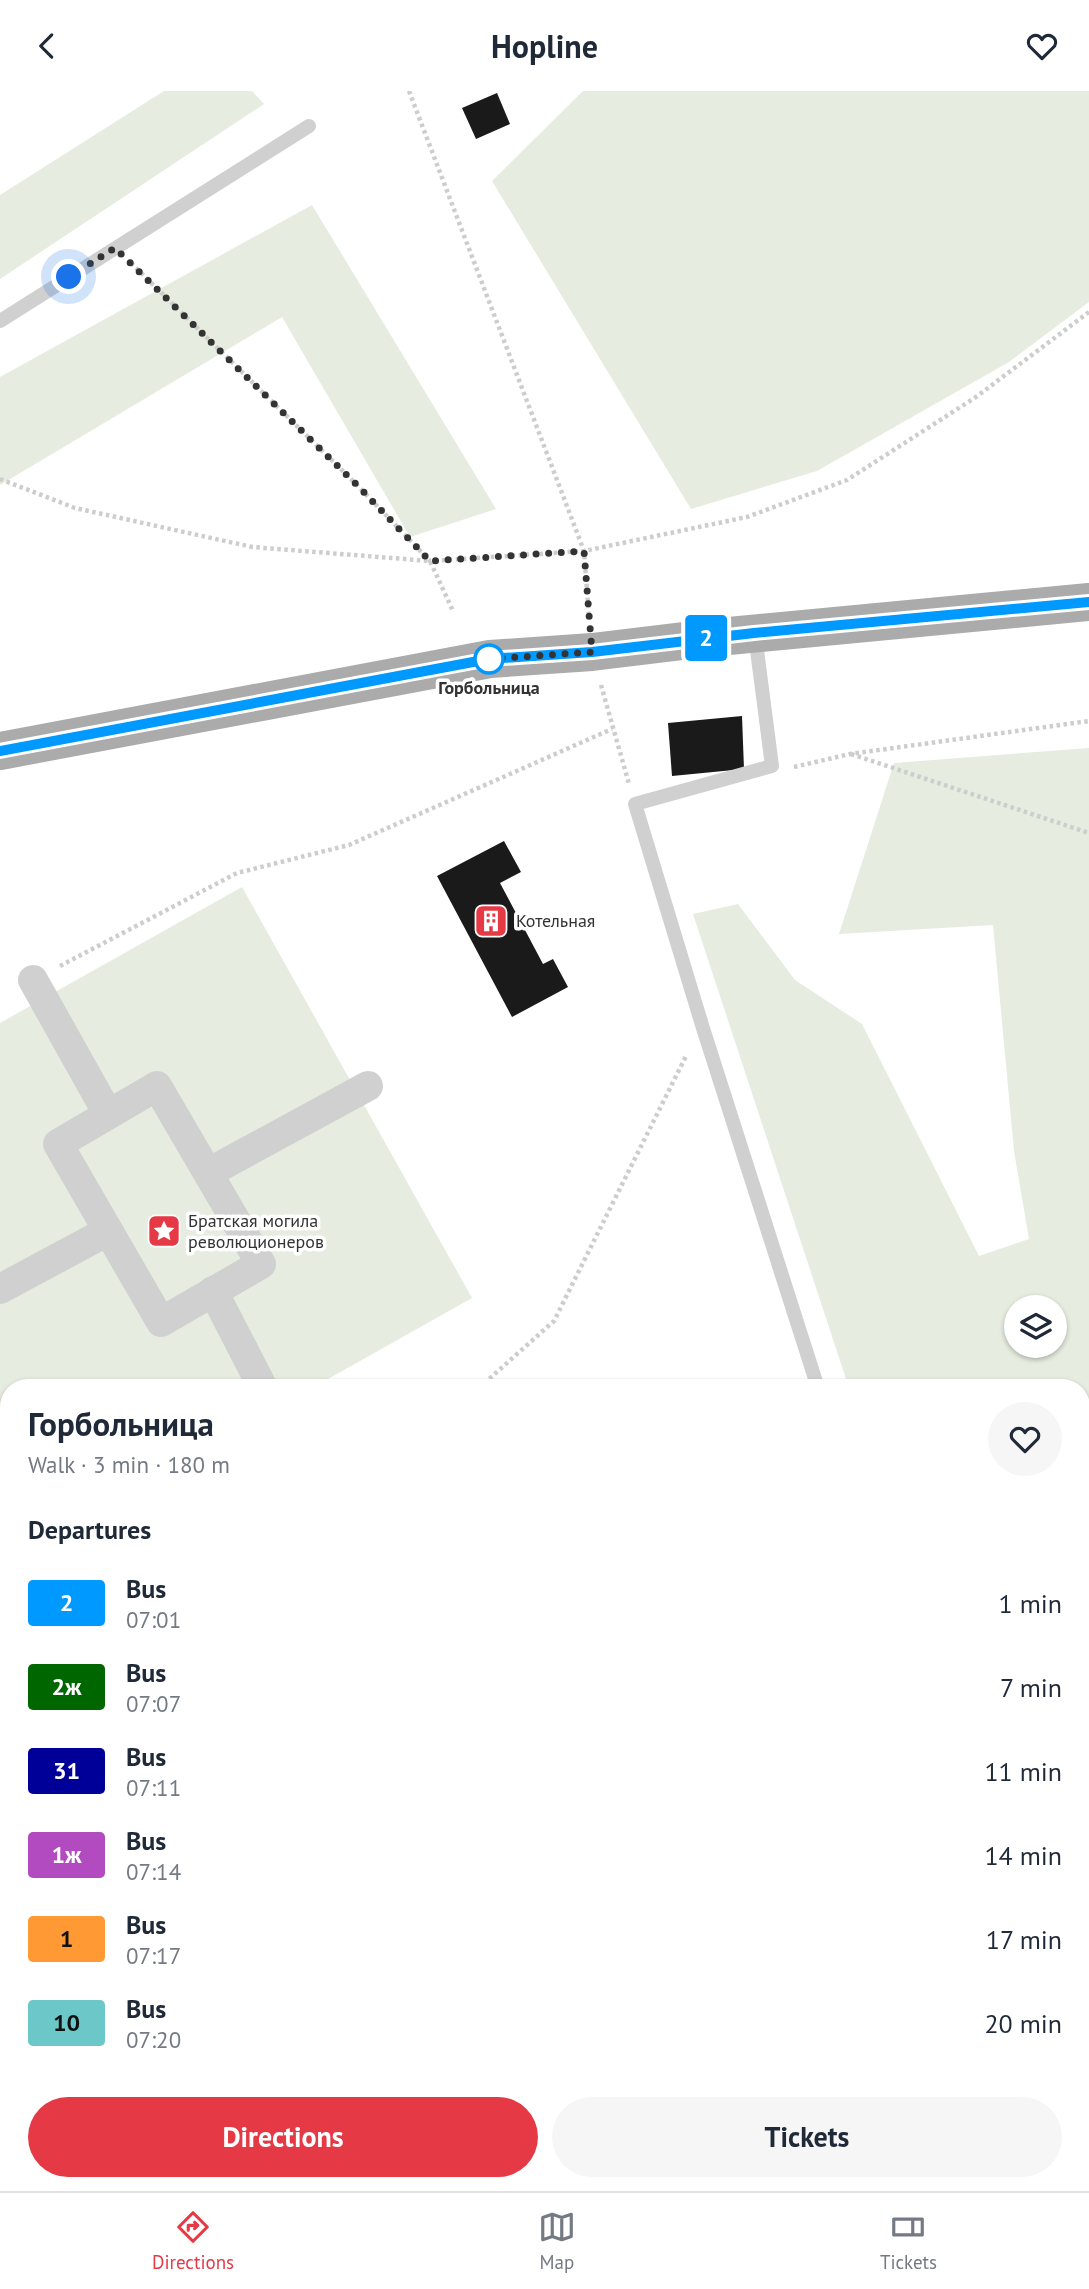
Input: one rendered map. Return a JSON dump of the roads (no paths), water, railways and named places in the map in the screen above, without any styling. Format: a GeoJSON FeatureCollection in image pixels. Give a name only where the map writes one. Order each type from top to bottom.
{"type":"FeatureCollection","features":[{"type":"Feature","properties":{"kind":"main road"},"geometry":{"type":"LineString","coordinates":[[0,751],[489,659],[592,652],[754,633],[1089,602]]}},
{"type":"Feature","properties":{"kind":"street"},"geometry":{"type":"LineString","coordinates":[[33,980],[108,1114]]}},
{"type":"Feature","properties":{"kind":"street"},"geometry":{"type":"LineString","coordinates":[[157,1086],[261,1264],[161,1322],[58,1144],[108,1114],[157,1086]]}},
{"type":"Feature","properties":{"kind":"street"},"geometry":{"type":"LineString","coordinates":[[208,1173],[368,1086]]}},
{"type":"Feature","properties":{"kind":"street"},"geometry":{"type":"LineString","coordinates":[[0,1289],[108,1231]]}},
{"type":"Feature","properties":{"kind":"street"},"geometry":{"type":"LineString","coordinates":[[213,1291],[258,1379]]}},
{"type":"Feature","properties":{"kind":"lane"},"geometry":{"type":"LineString","coordinates":[[0,321],[309,126]]}},
{"type":"Feature","properties":{"kind":"lane"},"geometry":{"type":"LineString","coordinates":[[754,633],[772,766],[635,804],[702,1025],[815,1379]]}},
{"type":"Feature","properties":{"kind":"place","name":"Горбольница"},"geometry":{"type":"Point","coordinates":[489,659]}},
{"type":"Feature","properties":{"kind":"place","name":"Котельная"},"geometry":{"type":"Point","coordinates":[491,921]}},
{"type":"Feature","properties":{"kind":"place","name":"Братская могила революционеров"},"geometry":{"type":"Point","coordinates":[164,1231]}}]}
